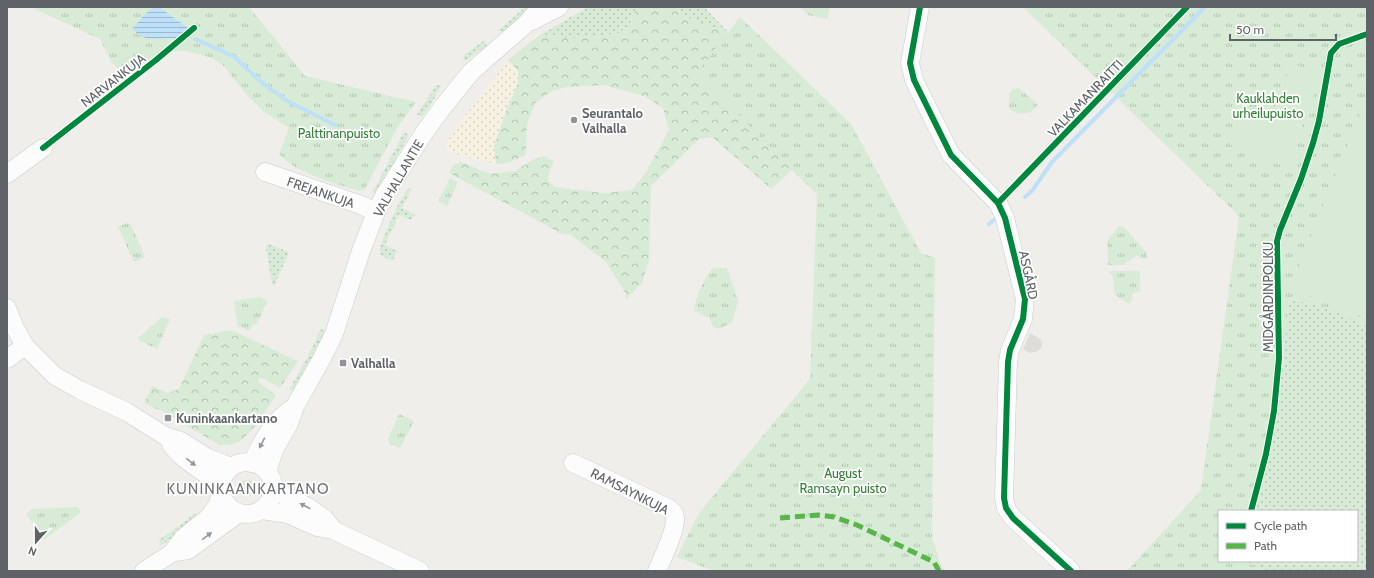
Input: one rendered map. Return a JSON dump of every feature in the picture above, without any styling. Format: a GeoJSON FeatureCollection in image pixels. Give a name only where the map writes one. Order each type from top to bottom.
{"type":"FeatureCollection","features":[{"type":"Feature","properties":{"kind":"street","name":"VALHALLANTIE"},"geometry":{"type":"LineString","coordinates":[[264,473],[262,441],[280,417],[295,406],[321,360],[334,334],[361,251],[376,212],[406,159],[442,108],[471,72],[527,23],[541,7]]}},
{"type":"Feature","properties":{"kind":"street","name":"VALHALLANTIE"},"geometry":{"type":"LineString","coordinates":[[527,23],[559,7]]}},
{"type":"Feature","properties":{"kind":"street","name":"ASGÅRD"},"geometry":{"type":"LineString","coordinates":[[920,7],[910,63],[914,80],[951,155],[998,203],[1005,218],[1025,299],[1023,319],[1010,350],[1008,362],[1004,498],[1006,508],[1013,518],[1071,571]]}},
{"type":"Feature","properties":{"kind":"street"},"geometry":{"type":"LineString","coordinates":[[7,174],[43,148]]}},
{"type":"Feature","properties":{"kind":"street","name":"FREJANKUJA"},"geometry":{"type":"LineString","coordinates":[[265,172],[361,205],[376,212]]}},
{"type":"Feature","properties":{"kind":"street"},"geometry":{"type":"LineString","coordinates":[[7,308],[15,328],[25,346],[55,376],[80,390],[127,412],[165,436],[181,441],[208,458],[232,467]]}},
{"type":"Feature","properties":{"kind":"street"},"geometry":{"type":"LineString","coordinates":[[7,359],[25,346]]}},
{"type":"Feature","properties":{"kind":"street"},"geometry":{"type":"LineString","coordinates":[[165,436],[175,450],[222,488],[228,505],[239,513],[251,514],[262,510],[288,514],[317,527],[333,530],[420,571]]}},
{"type":"Feature","properties":{"kind":"street"},"geometry":{"type":"LineString","coordinates":[[144,571],[172,553],[183,538],[208,518],[217,506],[225,475],[232,467],[241,463],[264,473],[284,495],[324,518],[333,530]]}},
{"type":"Feature","properties":{"kind":"street","name":"RAMSAYNKUJA"},"geometry":{"type":"LineString","coordinates":[[573,463],[673,512],[675,519],[673,530],[657,571]]}},
{"type":"Feature","properties":{"kind":"street"},"geometry":{"type":"LineString","coordinates":[[262,510],[271,499],[264,473]]}},
{"type":"Feature","properties":{"kind":"street"},"geometry":{"type":"LineString","coordinates":[[172,553],[188,550],[239,513]]}},
{"type":"Feature","properties":{"kind":"shaded area"},"geometry":{"type":"Polygon","coordinates":[[[1030,333],[1040,339],[1042,343],[1041,349],[1030,353],[1023,349],[1030,333]]]}},
{"type":"Feature","properties":{"kind":"green space","name":"Palttinanpuisto"},"geometry":{"type":"Polygon","coordinates":[[[30,7],[249,7],[305,76],[416,102],[397,128],[365,189],[359,191],[306,173],[279,154],[289,128],[263,111],[247,95],[222,64],[209,57],[186,51],[173,51],[134,82],[112,63],[100,39],[30,7]]]}},
{"type":"Feature","properties":{"kind":"green space"},"geometry":{"type":"Polygon","coordinates":[[[525,7],[534,7],[507,31],[498,31],[525,7]]]}},
{"type":"Feature","properties":{"kind":"green space"},"geometry":{"type":"Polygon","coordinates":[[[588,7],[638,7],[628,28],[603,37],[565,38],[542,34],[588,7]]]}},
{"type":"Feature","properties":{"kind":"green space"},"geometry":{"type":"Polygon","coordinates":[[[638,7],[676,7],[688,18],[728,32],[817,194],[792,170],[771,189],[712,137],[699,139],[651,186],[649,260],[642,283],[625,300],[626,294],[606,262],[571,235],[558,233],[449,173],[453,165],[461,162],[490,174],[515,171],[534,159],[544,156],[554,161],[548,180],[555,187],[605,193],[632,190],[646,172],[669,130],[663,108],[644,96],[604,85],[566,87],[552,91],[535,103],[527,124],[526,155],[508,163],[496,164],[494,146],[507,108],[518,83],[518,71],[508,60],[542,34],[565,38],[603,37],[628,28],[638,7]]]}},
{"type":"Feature","properties":{"kind":"green space"},"geometry":{"type":"Polygon","coordinates":[[[676,7],[704,7],[728,32],[688,18],[676,7]]]}},
{"type":"Feature","properties":{"kind":"green space"},"geometry":{"type":"Polygon","coordinates":[[[802,7],[830,7],[827,19],[808,15],[802,7]]]}},
{"type":"Feature","properties":{"kind":"green space","name":"Kauklahden urheilupuisto"},"geometry":{"type":"Polygon","coordinates":[[[1023,7],[1367,7],[1367,325],[1321,306],[1289,299],[1277,416],[1269,460],[1256,510],[1218,510],[1218,562],[1244,562],[1266,571],[1127,571],[1201,490],[1239,216],[1023,7]]]}},
{"type":"Feature","properties":{"kind":"green space","name":"August Ramsayn puisto"},"geometry":{"type":"Polygon","coordinates":[[[740,17],[851,124],[921,253],[935,258],[932,537],[941,566],[946,571],[714,571],[677,557],[699,513],[810,379],[817,194],[697,73],[740,17]]]}},
{"type":"Feature","properties":{"kind":"green space"},"geometry":{"type":"Polygon","coordinates":[[[485,40],[487,46],[463,62],[464,55],[485,40]]]}},
{"type":"Feature","properties":{"kind":"green space"},"geometry":{"type":"Polygon","coordinates":[[[1291,63],[1318,74],[1317,85],[1288,168],[1231,145],[1244,109],[1271,119],[1291,63]]]}},
{"type":"Feature","properties":{"kind":"green space"},"geometry":{"type":"Polygon","coordinates":[[[438,85],[441,86],[430,106],[422,117],[417,114],[435,87],[438,85]]]}},
{"type":"Feature","properties":{"kind":"green space"},"geometry":{"type":"Polygon","coordinates":[[[1019,88],[1038,105],[1029,113],[1015,113],[1009,108],[1009,93],[1013,89],[1019,88]]]}},
{"type":"Feature","properties":{"kind":"green space"},"geometry":{"type":"Polygon","coordinates":[[[1367,96],[1367,319],[1290,288],[1367,96]]]}},
{"type":"Feature","properties":{"kind":"green space"},"geometry":{"type":"Polygon","coordinates":[[[404,132],[409,135],[376,195],[373,192],[404,132]]]}},
{"type":"Feature","properties":{"kind":"green space"},"geometry":{"type":"Polygon","coordinates":[[[450,178],[458,182],[447,206],[438,201],[450,178]]]}},
{"type":"Feature","properties":{"kind":"green space"},"geometry":{"type":"Polygon","coordinates":[[[409,188],[412,188],[402,208],[415,215],[411,220],[399,215],[385,245],[397,251],[393,260],[390,260],[381,255],[380,248],[398,206],[409,188]]]}},
{"type":"Feature","properties":{"kind":"green space"},"geometry":{"type":"Polygon","coordinates":[[[127,223],[131,225],[145,257],[134,262],[118,227],[127,223]]]}},
{"type":"Feature","properties":{"kind":"green space"},"geometry":{"type":"Polygon","coordinates":[[[1119,226],[1124,227],[1147,253],[1147,258],[1142,259],[1136,256],[1125,265],[1108,265],[1107,241],[1119,226]]]}},
{"type":"Feature","properties":{"kind":"green space"},"geometry":{"type":"Polygon","coordinates":[[[269,244],[288,252],[274,286],[272,284],[266,247],[266,245],[269,244]]]}},
{"type":"Feature","properties":{"kind":"green space"},"geometry":{"type":"Polygon","coordinates":[[[713,268],[727,268],[738,301],[732,322],[720,329],[713,327],[709,318],[694,311],[700,288],[713,268]]]}},
{"type":"Feature","properties":{"kind":"green space"},"geometry":{"type":"Polygon","coordinates":[[[1140,271],[1140,291],[1131,296],[1133,298],[1129,304],[1115,295],[1113,277],[1109,272],[1140,271]]]}},
{"type":"Feature","properties":{"kind":"green space"},"geometry":{"type":"Polygon","coordinates":[[[259,297],[267,302],[256,325],[253,324],[249,331],[238,326],[234,303],[236,301],[259,297]]]}},
{"type":"Feature","properties":{"kind":"green space"},"geometry":{"type":"Polygon","coordinates":[[[1289,299],[1321,306],[1367,325],[1367,571],[1266,571],[1244,562],[1358,562],[1358,510],[1256,510],[1269,460],[1277,416],[1289,299]]]}},
{"type":"Feature","properties":{"kind":"green space"},"geometry":{"type":"Polygon","coordinates":[[[162,317],[170,319],[157,349],[138,340],[138,338],[162,317]]]}},
{"type":"Feature","properties":{"kind":"green space"},"geometry":{"type":"Polygon","coordinates":[[[321,329],[327,332],[294,390],[289,390],[307,358],[321,329]]]}},
{"type":"Feature","properties":{"kind":"green space"},"geometry":{"type":"Polygon","coordinates":[[[231,330],[298,361],[280,388],[262,378],[259,378],[258,382],[276,395],[259,421],[243,439],[233,444],[219,445],[166,413],[144,403],[152,386],[168,393],[179,389],[204,335],[231,330]]]}},
{"type":"Feature","properties":{"kind":"green space"},"geometry":{"type":"Polygon","coordinates":[[[399,414],[414,421],[400,448],[390,444],[388,439],[399,414]]]}},
{"type":"Feature","properties":{"kind":"green space"},"geometry":{"type":"Polygon","coordinates":[[[244,480],[250,480],[255,485],[253,494],[250,496],[244,496],[239,491],[239,485],[244,480]]]}},
{"type":"Feature","properties":{"kind":"green space"},"geometry":{"type":"Polygon","coordinates":[[[77,507],[81,512],[44,540],[26,514],[32,509],[77,507]]]}},
{"type":"Feature","properties":{"kind":"green space"},"geometry":{"type":"Polygon","coordinates":[[[194,514],[199,514],[192,524],[160,546],[159,540],[194,514]]]}},
{"type":"Feature","properties":{"kind":"sand"},"geometry":{"type":"Polygon","coordinates":[[[508,60],[518,71],[518,83],[507,108],[494,146],[496,164],[459,155],[445,148],[454,130],[508,60]]]}},
{"type":"Feature","properties":{"kind":"water"},"geometry":{"type":"Polygon","coordinates":[[[155,7],[159,7],[188,28],[175,39],[150,39],[140,36],[132,29],[145,14],[155,7]]]}},
{"type":"Feature","properties":{"kind":"waterway"},"geometry":{"type":"LineString","coordinates":[[1025,197],[1032,191],[1052,162],[1203,9]]}},
{"type":"Feature","properties":{"kind":"waterway"},"geometry":{"type":"LineString","coordinates":[[195,39],[233,56],[260,81],[287,101],[335,125]]}},
{"type":"Feature","properties":{"kind":"waterway"},"geometry":{"type":"LineString","coordinates":[[989,224],[994,220]]}},
{"type":"Feature","properties":{"kind":"marked path"},"geometry":{"type":"LineString","coordinates":[[780,518],[818,515],[834,517],[857,525],[934,562],[939,571]]}},
{"type":"Feature","properties":{"kind":"cycle path"},"geometry":{"type":"LineString","coordinates":[[920,7],[910,63],[914,80],[951,155],[998,203],[1005,218],[1025,299],[1023,319],[1010,350],[1008,362],[1004,498],[1006,508],[1013,518],[1071,571]]}},
{"type":"Feature","properties":{"kind":"cycle path","name":"VALKAMANRAITTI"},"geometry":{"type":"LineString","coordinates":[[998,203],[1187,7]]}},
{"type":"Feature","properties":{"kind":"cycle path","name":"NARVANKUJA"},"geometry":{"type":"LineString","coordinates":[[43,148],[156,60],[194,28]]}},
{"type":"Feature","properties":{"kind":"cycle path","name":"MIDGÅRDINPOLKU"},"geometry":{"type":"LineString","coordinates":[[1251,510],[1266,454],[1274,411],[1279,358],[1277,241],[1313,143],[1319,121],[1331,53],[1339,44],[1367,34]]}},
{"type":"Feature","properties":{"kind":"place","name":"Seurantalo Valhalla"},"geometry":{"type":"Point","coordinates":[574,120]}},
{"type":"Feature","properties":{"kind":"place","name":"Valhalla"},"geometry":{"type":"Point","coordinates":[343,363]}},
{"type":"Feature","properties":{"kind":"place","name":"Kuninkaankartano"},"geometry":{"type":"Point","coordinates":[168,418]}},
{"type":"Feature","properties":{"kind":"district","name":"KUNINKAANKARTANO"},"geometry":{"type":"Point","coordinates":[248,489]}}]}
